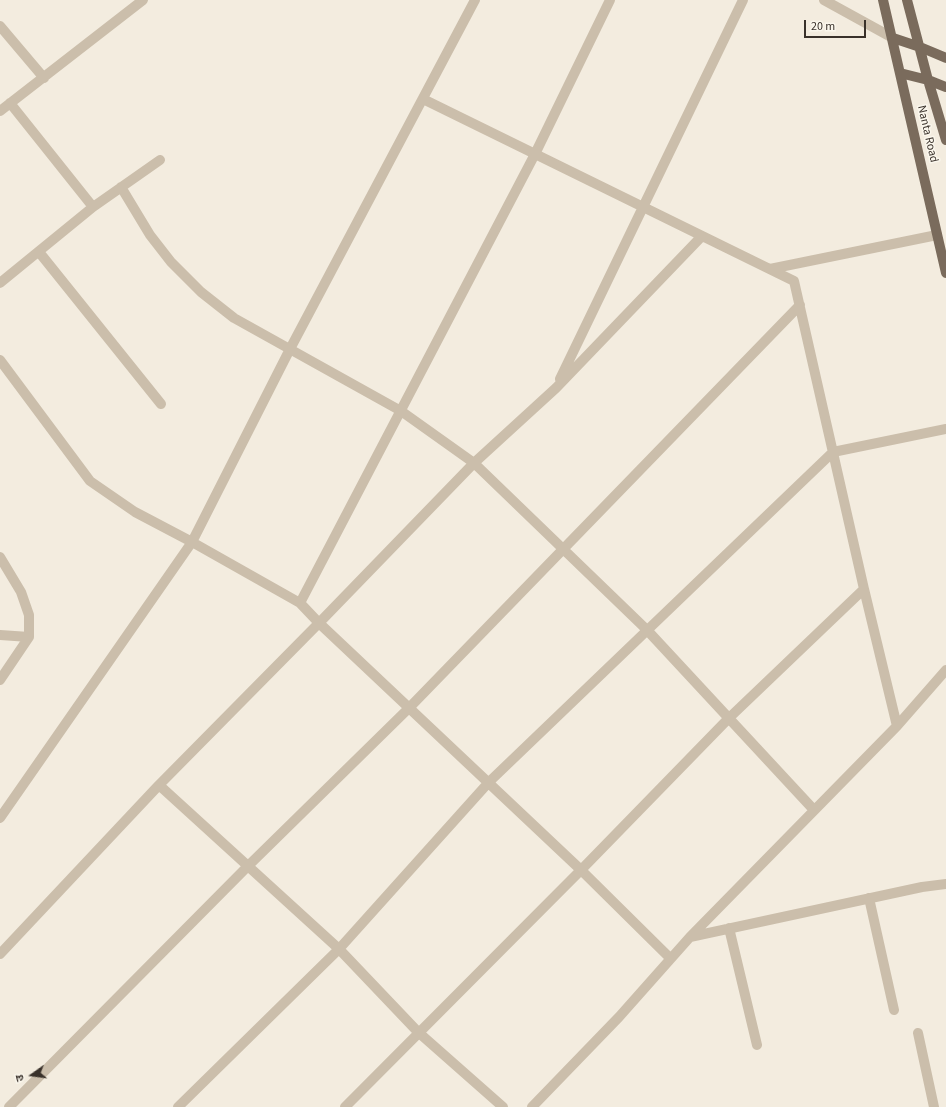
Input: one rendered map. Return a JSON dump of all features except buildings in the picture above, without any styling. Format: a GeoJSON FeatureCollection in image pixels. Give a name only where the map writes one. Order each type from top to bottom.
{"type":"FeatureCollection","features":[{"type":"Feature","properties":{"kind":"main road","name":"Nanta Road"},"geometry":{"type":"LineString","coordinates":[[883,0],[946,273]]}},
{"type":"Feature","properties":{"kind":"main road","name":"Nanta Road"},"geometry":{"type":"LineString","coordinates":[[908,0],[928,80],[946,140]]}},
{"type":"Feature","properties":{"kind":"main road"},"geometry":{"type":"LineString","coordinates":[[893,38],[920,46],[946,58]]}},
{"type":"Feature","properties":{"kind":"main road"},"geometry":{"type":"LineString","coordinates":[[900,73],[928,80],[946,87]]}},
{"type":"Feature","properties":{"kind":"street"},"geometry":{"type":"LineString","coordinates":[[0,111],[143,0]]}},
{"type":"Feature","properties":{"kind":"street"},"geometry":{"type":"LineString","coordinates":[[0,818],[192,542],[290,349],[475,0]]}},
{"type":"Feature","properties":{"kind":"street"},"geometry":{"type":"LineString","coordinates":[[300,604],[535,154],[610,0]]}},
{"type":"Feature","properties":{"kind":"street"},"geometry":{"type":"LineString","coordinates":[[556,388],[743,0]]}},
{"type":"Feature","properties":{"kind":"street"},"geometry":{"type":"LineString","coordinates":[[824,0],[893,38]]}},
{"type":"Feature","properties":{"kind":"street"},"geometry":{"type":"LineString","coordinates":[[0,26],[44,78]]}},
{"type":"Feature","properties":{"kind":"street"},"geometry":{"type":"LineString","coordinates":[[423,99],[794,281],[864,589],[897,726]]}},
{"type":"Feature","properties":{"kind":"street"},"geometry":{"type":"LineString","coordinates":[[10,103],[93,207]]}},
{"type":"Feature","properties":{"kind":"street"},"geometry":{"type":"LineString","coordinates":[[0,283],[93,207],[160,160]]}},
{"type":"Feature","properties":{"kind":"street"},"geometry":{"type":"LineString","coordinates":[[121,187],[150,235],[171,262],[201,292],[234,318],[401,411],[474,463],[647,630],[814,810]]}},
{"type":"Feature","properties":{"kind":"street"},"geometry":{"type":"LineString","coordinates":[[770,269],[937,235]]}},
{"type":"Feature","properties":{"kind":"street"},"geometry":{"type":"LineString","coordinates":[[0,954],[159,785],[474,463],[556,388],[702,236]]}},
{"type":"Feature","properties":{"kind":"street"},"geometry":{"type":"LineString","coordinates":[[39,252],[160,404]]}},
{"type":"Feature","properties":{"kind":"street"},"geometry":{"type":"LineString","coordinates":[[9,1107],[248,866],[409,708],[800,305]]}},
{"type":"Feature","properties":{"kind":"street"},"geometry":{"type":"LineString","coordinates":[[0,360],[90,481],[135,512],[192,542],[300,604],[581,870],[670,958]]}},
{"type":"Feature","properties":{"kind":"street"},"geometry":{"type":"LineString","coordinates":[[178,1107],[339,949],[489,782],[833,452],[946,429]]}},
{"type":"Feature","properties":{"kind":"street"},"geometry":{"type":"LineString","coordinates":[[0,557],[21,592],[29,615],[29,637],[0,680]]}},
{"type":"Feature","properties":{"kind":"street"},"geometry":{"type":"LineString","coordinates":[[344,1107],[581,870],[729,718],[864,589]]}},
{"type":"Feature","properties":{"kind":"street"},"geometry":{"type":"LineString","coordinates":[[0,635],[29,637]]}},
{"type":"Feature","properties":{"kind":"street"},"geometry":{"type":"LineString","coordinates":[[532,1107],[619,1017],[690,937],[897,726],[946,670]]}},
{"type":"Feature","properties":{"kind":"street"},"geometry":{"type":"LineString","coordinates":[[159,785],[339,949],[418,1032],[504,1107]]}},
{"type":"Feature","properties":{"kind":"street"},"geometry":{"type":"LineString","coordinates":[[690,937],[922,887],[946,884]]}},
{"type":"Feature","properties":{"kind":"street"},"geometry":{"type":"LineString","coordinates":[[869,898],[894,1010]]}},
{"type":"Feature","properties":{"kind":"street"},"geometry":{"type":"LineString","coordinates":[[729,928],[756,1045]]}},
{"type":"Feature","properties":{"kind":"street"},"geometry":{"type":"LineString","coordinates":[[918,1034],[934,1107]]}}]}
